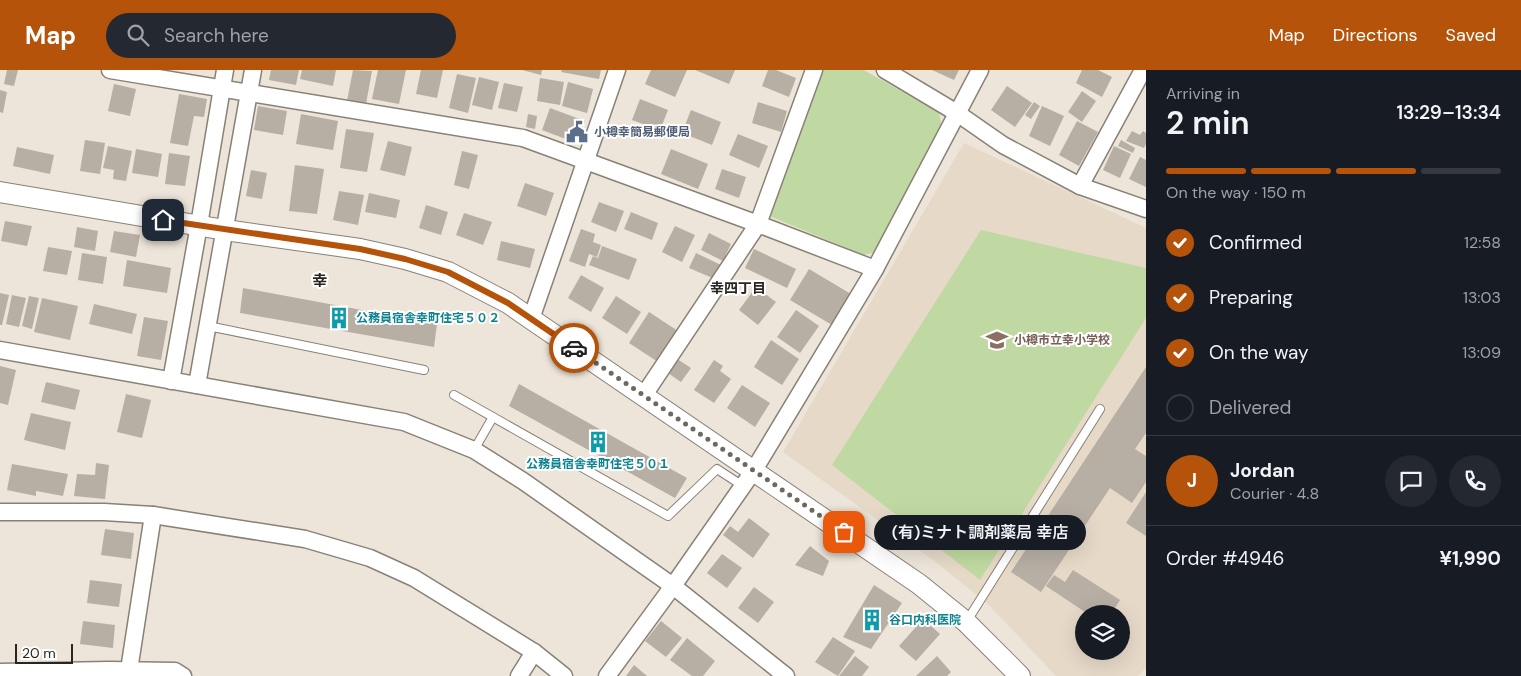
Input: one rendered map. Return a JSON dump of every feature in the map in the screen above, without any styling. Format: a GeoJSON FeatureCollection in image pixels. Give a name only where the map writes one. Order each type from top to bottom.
{"type":"FeatureCollection","features":[{"type":"Feature","properties":{"kind":"street"},"geometry":{"type":"LineString","coordinates":[[110,70],[523,138],[875,269]]}},
{"type":"Feature","properties":{"kind":"street"},"geometry":{"type":"LineString","coordinates":[[171,381],[225,70]]}},
{"type":"Feature","properties":{"kind":"street"},"geometry":{"type":"LineString","coordinates":[[197,386],[253,70]]}},
{"type":"Feature","properties":{"kind":"street"},"geometry":{"type":"LineString","coordinates":[[531,318],[617,70]]}},
{"type":"Feature","properties":{"kind":"street"},"geometry":{"type":"LineString","coordinates":[[644,395],[758,224],[814,70]]}},
{"type":"Feature","properties":{"kind":"street"},"geometry":{"type":"LineString","coordinates":[[885,70],[957,113],[1003,145],[1080,186],[1146,209]]}},
{"type":"Feature","properties":{"kind":"street"},"geometry":{"type":"LineString","coordinates":[[607,676],[754,470],[875,269],[980,70]]}},
{"type":"Feature","properties":{"kind":"street"},"geometry":{"type":"LineString","coordinates":[[1080,186],[1143,70]]}},
{"type":"Feature","properties":{"kind":"street"},"geometry":{"type":"LineString","coordinates":[[0,192],[199,226],[360,249],[405,259],[448,272],[508,303],[531,318],[919,584],[966,622],[1020,676]]}},
{"type":"Feature","properties":{"kind":"street"},"geometry":{"type":"LineString","coordinates":[[0,350],[404,422],[474,450],[524,481],[673,586],[786,676]]}},
{"type":"Feature","properties":{"kind":"street"},"geometry":{"type":"LineString","coordinates":[[0,512],[104,512],[154,515],[305,539],[370,558],[414,578],[534,652],[564,676]]}},
{"type":"Feature","properties":{"kind":"street"},"geometry":{"type":"LineString","coordinates":[[129,670],[154,515]]}},
{"type":"Feature","properties":{"kind":"street"},"geometry":{"type":"LineString","coordinates":[[519,676],[534,652]]}},
{"type":"Feature","properties":{"kind":"street"},"geometry":{"type":"LineString","coordinates":[[0,672],[175,671],[182,676]]}},
{"type":"Feature","properties":{"kind":"lane"},"geometry":{"type":"LineString","coordinates":[[208,326],[424,370]]}},
{"type":"Feature","properties":{"kind":"lane"},"geometry":{"type":"LineString","coordinates":[[454,395],[668,516],[717,470],[743,486]]}},
{"type":"Feature","properties":{"kind":"lane"},"geometry":{"type":"LineString","coordinates":[[966,622],[1100,409]]}},
{"type":"Feature","properties":{"kind":"lane"},"geometry":{"type":"LineString","coordinates":[[474,450],[493,417]]}},
{"type":"Feature","properties":{"kind":"shaded area","name":"小樽市立幸小学校"},"geometry":{"type":"Polygon","coordinates":[[[964,143],[1146,228],[1146,668],[1138,676],[1056,676],[990,606],[936,562],[783,452],[964,143]]]}},
{"type":"Feature","properties":{"kind":"green space"},"geometry":{"type":"Polygon","coordinates":[[[821,70],[864,70],[939,113],[942,126],[877,252],[864,255],[769,216],[821,70]]]}},
{"type":"Feature","properties":{"kind":"green space"},"geometry":{"type":"Polygon","coordinates":[[[981,230],[1146,268],[1146,318],[980,580],[832,465],[981,230]]]}},
{"type":"Feature","properties":{"kind":"building"},"geometry":{"type":"Polygon","coordinates":[[[7,70],[18,70],[14,86],[4,84],[7,70]]]}},
{"type":"Feature","properties":{"kind":"building"},"geometry":{"type":"Polygon","coordinates":[[[271,70],[299,70],[296,85],[269,80],[271,70]]]}},
{"type":"Feature","properties":{"kind":"building"},"geometry":{"type":"Polygon","coordinates":[[[302,70],[336,70],[333,86],[300,79],[302,70]]]}},
{"type":"Feature","properties":{"kind":"building"},"geometry":{"type":"Polygon","coordinates":[[[353,70],[372,71],[366,104],[347,101],[353,70]]]}},
{"type":"Feature","properties":{"kind":"building"},"geometry":{"type":"Polygon","coordinates":[[[378,70],[406,70],[399,104],[372,99],[378,70]]]}},
{"type":"Feature","properties":{"kind":"building"},"geometry":{"type":"Polygon","coordinates":[[[421,70],[443,70],[437,98],[416,94],[421,70]]]}},
{"type":"Feature","properties":{"kind":"building"},"geometry":{"type":"Polygon","coordinates":[[[522,70],[542,70],[541,75],[522,70]]]}},
{"type":"Feature","properties":{"kind":"building"},"geometry":{"type":"Polygon","coordinates":[[[562,70],[601,70],[599,79],[561,72],[562,70]]]}},
{"type":"Feature","properties":{"kind":"building"},"geometry":{"type":"Polygon","coordinates":[[[651,70],[687,70],[675,97],[645,84],[651,70]]]}},
{"type":"Feature","properties":{"kind":"building"},"geometry":{"type":"Polygon","coordinates":[[[695,70],[735,70],[729,84],[695,70]]]}},
{"type":"Feature","properties":{"kind":"building"},"geometry":{"type":"Polygon","coordinates":[[[768,70],[776,70],[796,78],[789,97],[762,86],[768,70]]]}},
{"type":"Feature","properties":{"kind":"building"},"geometry":{"type":"Polygon","coordinates":[[[932,70],[959,70],[954,80],[932,70]]]}},
{"type":"Feature","properties":{"kind":"building"},"geometry":{"type":"Polygon","coordinates":[[[1082,70],[1098,70],[1112,77],[1102,97],[1076,83],[1082,70]]]}},
{"type":"Feature","properties":{"kind":"building"},"geometry":{"type":"Polygon","coordinates":[[[457,74],[476,78],[468,113],[449,108],[457,74]]]}},
{"type":"Feature","properties":{"kind":"building"},"geometry":{"type":"Polygon","coordinates":[[[479,77],[499,82],[492,110],[472,105],[479,77]]]}},
{"type":"Feature","properties":{"kind":"building"},"geometry":{"type":"Polygon","coordinates":[[[540,78],[564,82],[560,105],[537,101],[540,78]]]}},
{"type":"Feature","properties":{"kind":"building"},"geometry":{"type":"Polygon","coordinates":[[[568,82],[593,89],[587,113],[562,106],[568,82]]]}},
{"type":"Feature","properties":{"kind":"building"},"geometry":{"type":"Polygon","coordinates":[[[504,83],[523,87],[517,112],[498,108],[504,83]]]}},
{"type":"Feature","properties":{"kind":"building"},"geometry":{"type":"Polygon","coordinates":[[[114,84],[136,89],[130,116],[108,111],[114,84]]]}},
{"type":"Feature","properties":{"kind":"building"},"geometry":{"type":"Polygon","coordinates":[[[1007,86],[1032,103],[1015,127],[991,110],[1007,86]]]}},
{"type":"Feature","properties":{"kind":"building"},"geometry":{"type":"Polygon","coordinates":[[[0,90],[7,92],[3,113],[0,112],[0,90]]]}},
{"type":"Feature","properties":{"kind":"building"},"geometry":{"type":"Polygon","coordinates":[[[1082,91],[1096,101],[1082,122],[1068,112],[1082,91]]]}},
{"type":"Feature","properties":{"kind":"building"},"geometry":{"type":"Polygon","coordinates":[[[179,94],[207,99],[204,117],[194,116],[188,146],[170,143],[179,94]]]}},
{"type":"Feature","properties":{"kind":"building"},"geometry":{"type":"Polygon","coordinates":[[[640,99],[668,110],[660,130],[632,120],[640,99]]]}},
{"type":"Feature","properties":{"kind":"building"},"geometry":{"type":"Polygon","coordinates":[[[758,102],[787,111],[781,132],[752,123],[758,102]]]}},
{"type":"Feature","properties":{"kind":"building"},"geometry":{"type":"Polygon","coordinates":[[[1034,102],[1040,106],[1031,119],[1025,115],[1034,102]]]}},
{"type":"Feature","properties":{"kind":"building"},"geometry":{"type":"Polygon","coordinates":[[[258,106],[287,111],[283,135],[254,130],[258,106]]]}},
{"type":"Feature","properties":{"kind":"building"},"geometry":{"type":"Polygon","coordinates":[[[1042,106],[1064,116],[1050,146],[1029,136],[1042,106]]]}},
{"type":"Feature","properties":{"kind":"building"},"geometry":{"type":"Polygon","coordinates":[[[550,108],[585,121],[576,143],[542,130],[550,108]]]}},
{"type":"Feature","properties":{"kind":"building"},"geometry":{"type":"Polygon","coordinates":[[[691,110],[721,122],[712,145],[682,133],[691,110]]]}},
{"type":"Feature","properties":{"kind":"building"},"geometry":{"type":"Polygon","coordinates":[[[301,114],[338,121],[333,150],[296,144],[301,114]]]}},
{"type":"Feature","properties":{"kind":"building"},"geometry":{"type":"Polygon","coordinates":[[[528,114],[537,116],[535,129],[526,127],[528,114]]]}},
{"type":"Feature","properties":{"kind":"building"},"geometry":{"type":"Polygon","coordinates":[[[1077,121],[1098,132],[1079,166],[1059,155],[1077,121]]]}},
{"type":"Feature","properties":{"kind":"building"},"geometry":{"type":"Polygon","coordinates":[[[346,129],[374,133],[367,172],[340,168],[346,129]]]}},
{"type":"Feature","properties":{"kind":"building"},"geometry":{"type":"Polygon","coordinates":[[[1132,131],[1140,135],[1143,131],[1146,133],[1144,148],[1126,141],[1132,131]]]}},
{"type":"Feature","properties":{"kind":"building"},"geometry":{"type":"Polygon","coordinates":[[[738,134],[768,146],[759,168],[729,155],[738,134]]]}},
{"type":"Feature","properties":{"kind":"building"},"geometry":{"type":"Polygon","coordinates":[[[85,140],[105,143],[100,174],[80,171],[85,140]]]}},
{"type":"Feature","properties":{"kind":"building"},"geometry":{"type":"Polygon","coordinates":[[[1121,140],[1135,148],[1133,153],[1118,146],[1121,140]]]}},
{"type":"Feature","properties":{"kind":"building"},"geometry":{"type":"Polygon","coordinates":[[[388,141],[412,147],[405,176],[380,170],[388,141]]]}},
{"type":"Feature","properties":{"kind":"building"},"geometry":{"type":"Polygon","coordinates":[[[108,146],[132,151],[126,181],[113,179],[114,170],[103,168],[108,146]]]}},
{"type":"Feature","properties":{"kind":"building"},"geometry":{"type":"Polygon","coordinates":[[[1114,146],[1131,154],[1120,178],[1103,170],[1114,146]]]}},
{"type":"Feature","properties":{"kind":"building"},"geometry":{"type":"Polygon","coordinates":[[[17,147],[54,155],[50,174],[13,166],[17,147]]]}},
{"type":"Feature","properties":{"kind":"building"},"geometry":{"type":"Polygon","coordinates":[[[136,149],[162,154],[158,177],[132,173],[136,149]]]}},
{"type":"Feature","properties":{"kind":"building"},"geometry":{"type":"Polygon","coordinates":[[[671,149],[708,164],[698,189],[661,174],[671,149]]]}},
{"type":"Feature","properties":{"kind":"building"},"geometry":{"type":"Polygon","coordinates":[[[462,151],[478,155],[469,189],[454,185],[462,151]]]}},
{"type":"Feature","properties":{"kind":"building"},"geometry":{"type":"Polygon","coordinates":[[[169,153],[190,156],[185,186],[165,184],[169,153]]]}},
{"type":"Feature","properties":{"kind":"building"},"geometry":{"type":"Polygon","coordinates":[[[1140,157],[1146,160],[1146,187],[1129,179],[1140,157]]]}},
{"type":"Feature","properties":{"kind":"building"},"geometry":{"type":"Polygon","coordinates":[[[295,165],[324,169],[317,214],[289,211],[295,165]]]}},
{"type":"Feature","properties":{"kind":"building"},"geometry":{"type":"Polygon","coordinates":[[[722,169],[746,177],[739,198],[715,189],[722,169]]]}},
{"type":"Feature","properties":{"kind":"building"},"geometry":{"type":"Polygon","coordinates":[[[251,170],[267,173],[262,199],[246,196],[251,170]]]}},
{"type":"Feature","properties":{"kind":"building"},"geometry":{"type":"Polygon","coordinates":[[[525,183],[554,193],[546,216],[517,206],[525,183]]]}},
{"type":"Feature","properties":{"kind":"building"},"geometry":{"type":"Polygon","coordinates":[[[339,191],[364,195],[358,225],[333,220],[339,191]]]}},
{"type":"Feature","properties":{"kind":"building"},"geometry":{"type":"Polygon","coordinates":[[[369,193],[400,200],[396,218],[365,212],[369,193]]]}},
{"type":"Feature","properties":{"kind":"building"},"geometry":{"type":"Polygon","coordinates":[[[599,202],[624,211],[616,232],[591,222],[599,202]]]}},
{"type":"Feature","properties":{"kind":"building"},"geometry":{"type":"Polygon","coordinates":[[[426,205],[448,212],[441,235],[419,228],[426,205]]]}},
{"type":"Feature","properties":{"kind":"building"},"geometry":{"type":"Polygon","coordinates":[[[631,212],[658,223],[652,240],[624,229],[631,212]]]}},
{"type":"Feature","properties":{"kind":"building"},"geometry":{"type":"Polygon","coordinates":[[[464,213],[492,222],[483,245],[456,235],[464,213]]]}},
{"type":"Feature","properties":{"kind":"building"},"geometry":{"type":"Polygon","coordinates":[[[5,221],[32,226],[27,246],[1,241],[5,221]]]}},
{"type":"Feature","properties":{"kind":"building"},"geometry":{"type":"Polygon","coordinates":[[[675,226],[695,235],[682,262],[662,252],[675,226]]]}},
{"type":"Feature","properties":{"kind":"building"},"geometry":{"type":"Polygon","coordinates":[[[77,227],[98,231],[95,251],[74,247],[77,227]]]}},
{"type":"Feature","properties":{"kind":"building"},"geometry":{"type":"Polygon","coordinates":[[[581,229],[595,234],[593,242],[601,245],[597,257],[589,254],[585,267],[569,261],[581,229]]]}},
{"type":"Feature","properties":{"kind":"building"},"geometry":{"type":"Polygon","coordinates":[[[114,231],[140,235],[136,257],[110,252],[114,231]]]}},
{"type":"Feature","properties":{"kind":"building"},"geometry":{"type":"Polygon","coordinates":[[[709,233],[731,244],[723,261],[701,250],[709,233]]]}},
{"type":"Feature","properties":{"kind":"building"},"geometry":{"type":"Polygon","coordinates":[[[501,241],[535,249],[530,268],[497,260],[501,241]]]}},
{"type":"Feature","properties":{"kind":"building"},"geometry":{"type":"Polygon","coordinates":[[[602,246],[637,259],[629,280],[589,265],[593,256],[598,258],[602,246]]]}},
{"type":"Feature","properties":{"kind":"building"},"geometry":{"type":"Polygon","coordinates":[[[48,247],[72,251],[67,275],[43,271],[48,247]]]}},
{"type":"Feature","properties":{"kind":"building"},"geometry":{"type":"Polygon","coordinates":[[[754,249],[796,269],[787,288],[745,268],[754,249]]]}},
{"type":"Feature","properties":{"kind":"building"},"geometry":{"type":"Polygon","coordinates":[[[82,253],[107,257],[103,284],[78,280],[82,253]]]}},
{"type":"Feature","properties":{"kind":"building"},"geometry":{"type":"Polygon","coordinates":[[[696,253],[721,265],[715,279],[689,268],[696,253]]]}},
{"type":"Feature","properties":{"kind":"building"},"geometry":{"type":"Polygon","coordinates":[[[127,260],[171,268],[167,293],[123,286],[127,260]]]}},
{"type":"Feature","properties":{"kind":"building"},"geometry":{"type":"Polygon","coordinates":[[[809,269],[851,294],[832,325],[790,300],[809,269]]]}},
{"type":"Feature","properties":{"kind":"building"},"geometry":{"type":"Polygon","coordinates":[[[581,275],[604,288],[591,312],[568,298],[581,275]]]}},
{"type":"Feature","properties":{"kind":"building"},"geometry":{"type":"Polygon","coordinates":[[[756,287],[776,302],[758,325],[739,310],[756,287]]]}},
{"type":"Feature","properties":{"kind":"building","name":"公務員宿舎幸町住宅５０２"},"geometry":{"type":"Polygon","coordinates":[[[243,288],[437,324],[434,347],[240,313],[243,288]]]}},
{"type":"Feature","properties":{"kind":"building"},"geometry":{"type":"Polygon","coordinates":[[[0,293],[9,295],[2,325],[0,325],[0,293]]]}},
{"type":"Feature","properties":{"kind":"building"},"geometry":{"type":"Polygon","coordinates":[[[12,295],[26,298],[19,327],[6,324],[12,295]]]}},
{"type":"Feature","properties":{"kind":"building"},"geometry":{"type":"Polygon","coordinates":[[[29,296],[39,298],[32,329],[22,326],[29,296]]]}},
{"type":"Feature","properties":{"kind":"building"},"geometry":{"type":"Polygon","coordinates":[[[616,296],[641,312],[627,334],[602,318],[616,296]]]}},
{"type":"Feature","properties":{"kind":"building"},"geometry":{"type":"Polygon","coordinates":[[[42,298],[78,306],[70,340],[34,332],[42,298]]]}},
{"type":"Feature","properties":{"kind":"building"},"geometry":{"type":"Polygon","coordinates":[[[94,304],[137,314],[132,334],[89,324],[94,304]]]}},
{"type":"Feature","properties":{"kind":"building"},"geometry":{"type":"Polygon","coordinates":[[[796,310],[819,326],[800,353],[777,337],[796,310]]]}},
{"type":"Feature","properties":{"kind":"building"},"geometry":{"type":"Polygon","coordinates":[[[649,312],[678,331],[658,362],[629,343],[649,312]]]}},
{"type":"Feature","properties":{"kind":"building"},"geometry":{"type":"Polygon","coordinates":[[[144,317],[168,321],[161,360],[137,356],[144,317]]]}},
{"type":"Feature","properties":{"kind":"building"},"geometry":{"type":"Polygon","coordinates":[[[771,340],[799,359],[782,385],[754,367],[771,340]]]}},
{"type":"Feature","properties":{"kind":"building"},"geometry":{"type":"Polygon","coordinates":[[[674,357],[691,368],[681,382],[665,371],[674,357]]]}},
{"type":"Feature","properties":{"kind":"building"},"geometry":{"type":"Polygon","coordinates":[[[714,360],[723,366],[720,371],[731,379],[714,403],[694,390],[714,360]]]}},
{"type":"Feature","properties":{"kind":"building"},"geometry":{"type":"Polygon","coordinates":[[[0,366],[16,370],[8,405],[0,403],[0,366]]]}},
{"type":"Feature","properties":{"kind":"building"},"geometry":{"type":"Polygon","coordinates":[[[1146,367],[1146,433],[1135,449],[1146,456],[1146,482],[1132,503],[1110,488],[1041,592],[1011,572],[1146,367]]]}},
{"type":"Feature","properties":{"kind":"building"},"geometry":{"type":"Polygon","coordinates":[[[46,382],[80,390],[75,410],[41,402],[46,382]]]}},
{"type":"Feature","properties":{"kind":"building","name":"公務員宿舎幸町住宅５０１"},"geometry":{"type":"Polygon","coordinates":[[[519,384],[687,478],[675,498],[509,406],[519,384]]]}},
{"type":"Feature","properties":{"kind":"building"},"geometry":{"type":"Polygon","coordinates":[[[742,385],[770,403],[755,427],[727,408],[742,385]]]}},
{"type":"Feature","properties":{"kind":"building"},"geometry":{"type":"Polygon","coordinates":[[[126,394],[151,400],[142,438],[117,432],[126,394]]]}},
{"type":"Feature","properties":{"kind":"building"},"geometry":{"type":"Polygon","coordinates":[[[31,413],[71,422],[65,450],[24,440],[31,413]]]}},
{"type":"Feature","properties":{"kind":"building"},"geometry":{"type":"Polygon","coordinates":[[[96,463],[109,465],[105,499],[74,496],[77,474],[95,475],[96,463]]]}},
{"type":"Feature","properties":{"kind":"building"},"geometry":{"type":"Polygon","coordinates":[[[12,464],[68,474],[63,496],[36,491],[36,496],[7,490],[12,464]]]}},
{"type":"Feature","properties":{"kind":"building"},"geometry":{"type":"Polygon","coordinates":[[[1146,492],[1146,536],[1126,523],[1146,492]]]}},
{"type":"Feature","properties":{"kind":"building"},"geometry":{"type":"Polygon","coordinates":[[[749,518],[770,534],[753,558],[723,535],[730,526],[738,532],[749,518]]]}},
{"type":"Feature","properties":{"kind":"building"},"geometry":{"type":"Polygon","coordinates":[[[105,529],[134,533],[131,559],[101,555],[105,529]]]}},
{"type":"Feature","properties":{"kind":"building"},"geometry":{"type":"Polygon","coordinates":[[[810,546],[829,561],[823,576],[795,565],[810,546]]]}},
{"type":"Feature","properties":{"kind":"building"},"geometry":{"type":"Polygon","coordinates":[[[722,554],[742,568],[727,588],[707,573],[722,554]]]}},
{"type":"Feature","properties":{"kind":"building"},"geometry":{"type":"Polygon","coordinates":[[[1073,570],[1120,600],[1117,605],[1075,605],[1046,586],[1054,575],[1065,582],[1073,570]]]}},
{"type":"Feature","properties":{"kind":"building"},"geometry":{"type":"Polygon","coordinates":[[[90,580],[122,584],[119,607],[87,603],[90,580]]]}},
{"type":"Feature","properties":{"kind":"building","name":"谷口内科医院"},"geometry":{"type":"Polygon","coordinates":[[[874,585],[902,603],[871,649],[843,637],[874,585]]]}},
{"type":"Feature","properties":{"kind":"building"},"geometry":{"type":"Polygon","coordinates":[[[754,587],[774,602],[758,623],[738,608],[754,587]]]}},
{"type":"Feature","properties":{"kind":"building"},"geometry":{"type":"Polygon","coordinates":[[[923,619],[940,634],[916,661],[899,646],[923,619]]]}},
{"type":"Feature","properties":{"kind":"building"},"geometry":{"type":"Polygon","coordinates":[[[83,621],[115,625],[113,648],[80,644],[83,621]]]}},
{"type":"Feature","properties":{"kind":"building"},"geometry":{"type":"Polygon","coordinates":[[[661,621],[682,638],[666,657],[645,641],[661,621]]]}},
{"type":"Feature","properties":{"kind":"building"},"geometry":{"type":"Polygon","coordinates":[[[833,637],[855,651],[838,676],[815,662],[833,637]]]}},
{"type":"Feature","properties":{"kind":"building"},"geometry":{"type":"Polygon","coordinates":[[[687,638],[715,661],[703,676],[692,676],[670,660],[687,638]]]}},
{"type":"Feature","properties":{"kind":"building"},"geometry":{"type":"Polygon","coordinates":[[[855,656],[869,667],[862,676],[839,676],[855,656]]]}},
{"type":"Feature","properties":{"kind":"building"},"geometry":{"type":"Polygon","coordinates":[[[937,656],[951,672],[947,676],[916,676],[937,656]]]}},
{"type":"Feature","properties":{"kind":"building"},"geometry":{"type":"Polygon","coordinates":[[[634,665],[647,676],[626,676],[634,665]]]}},
{"type":"Feature","properties":{"kind":"way so far"},"geometry":{"type":"LineString","coordinates":[[574,348],[844,532]]}},
{"type":"Feature","properties":{"kind":"place","name":"小樽幸簡易郵便局"},"geometry":{"type":"Point","coordinates":[577,132]}},
{"type":"Feature","properties":{"kind":"place","name":"公務員宿舎幸町住宅５０２"},"geometry":{"type":"Point","coordinates":[339,318]}},
{"type":"Feature","properties":{"kind":"place","name":"小樽市立幸小学校"},"geometry":{"type":"Point","coordinates":[997,340]}},
{"type":"Feature","properties":{"kind":"place","name":"公務員宿舎幸町住宅５０１"},"geometry":{"type":"Point","coordinates":[598,442]}},
{"type":"Feature","properties":{"kind":"place","name":"(有)ミナト調剤薬局 幸店"},"geometry":{"type":"Point","coordinates":[844,532]}},
{"type":"Feature","properties":{"kind":"place","name":"谷口内科医院"},"geometry":{"type":"Point","coordinates":[872,620]}},
{"type":"Feature","properties":{"kind":"district","name":"幸"},"geometry":{"type":"Point","coordinates":[320,281]}},
{"type":"Feature","properties":{"kind":"district","name":"幸四丁目"},"geometry":{"type":"Point","coordinates":[738,288]}},
{"type":"Feature","properties":{"kind":"route"},"geometry":{"type":"LineString","coordinates":[[163,220],[360,249],[405,259],[448,272],[508,303],[574,348]]}}]}
